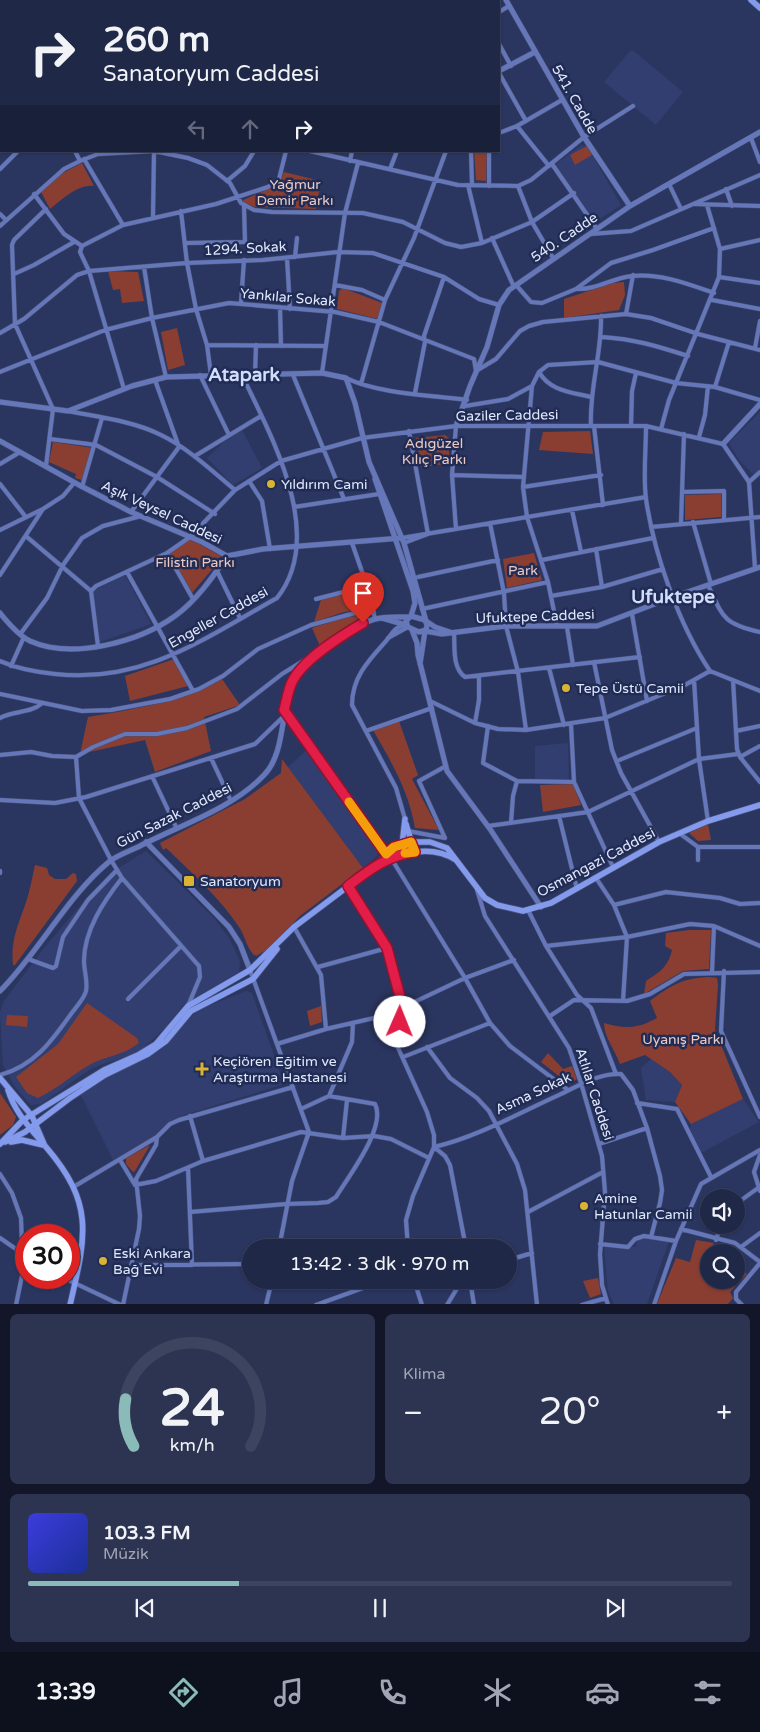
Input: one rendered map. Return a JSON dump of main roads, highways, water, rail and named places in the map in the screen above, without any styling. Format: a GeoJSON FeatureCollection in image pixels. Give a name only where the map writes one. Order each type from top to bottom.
{"type":"FeatureCollection","features":[{"type":"Feature","properties":{"kind":"main road"},"geometry":{"type":"LineString","coordinates":[[751,0],[760,8]]}},
{"type":"Feature","properties":{"kind":"main road","name":"Osmangazi Caddesi"},"geometry":{"type":"LineString","coordinates":[[388,856],[402,844],[411,842],[442,845],[454,854],[485,898],[514,911],[528,910],[541,907],[577,890],[658,842],[708,821],[760,804]]}},
{"type":"Feature","properties":{"kind":"main road"},"geometry":{"type":"LineString","coordinates":[[401,854],[405,819],[415,852]]}},
{"type":"Feature","properties":{"kind":"main road"},"geometry":{"type":"LineString","coordinates":[[0,1145],[23,1120],[104,1070],[138,1055],[156,1044],[188,1006],[250,970],[294,927],[388,856],[415,852],[443,854],[460,862]]}},
{"type":"Feature","properties":{"kind":"main road"},"geometry":{"type":"LineString","coordinates":[[0,1145],[37,1124],[70,1098],[105,1075],[148,1054],[166,1041],[191,1011],[253,979],[294,927]]}},
{"type":"Feature","properties":{"kind":"main road"},"geometry":{"type":"LineString","coordinates":[[0,1076],[28,1130],[45,1146],[75,1186],[84,1226],[81,1261],[70,1304]]}},
{"type":"Feature","properties":{"kind":"main road"},"geometry":{"type":"LineString","coordinates":[[8,1090],[32,1116],[45,1146]]}},
{"type":"Feature","properties":{"kind":"main road"},"geometry":{"type":"LineString","coordinates":[[0,1145],[22,1140],[45,1146]]}},
{"type":"Feature","properties":{"kind":"place","name":"Yıldırım Cami"},"geometry":{"type":"Point","coordinates":[271,484]}},
{"type":"Feature","properties":{"kind":"place","name":"Tepe Üstü Camii"},"geometry":{"type":"Point","coordinates":[566,688]}},
{"type":"Feature","properties":{"kind":"place","name":"Sanatoryum"},"geometry":{"type":"Point","coordinates":[189,881]}},
{"type":"Feature","properties":{"kind":"place","name":"Keçiören Eğitim ve Araştırma Hastanesi"},"geometry":{"type":"Point","coordinates":[202,1069]}},
{"type":"Feature","properties":{"kind":"place","name":"Amine Hatunlar Camii"},"geometry":{"type":"Point","coordinates":[584,1206]}},
{"type":"Feature","properties":{"kind":"place","name":"Eski Ankara Bağ Evi"},"geometry":{"type":"Point","coordinates":[103,1261]}},
{"type":"Feature","properties":{"kind":"district","name":"Atapark"},"geometry":{"type":"Point","coordinates":[244,374]}},
{"type":"Feature","properties":{"kind":"district","name":"Ufuktepe"},"geometry":{"type":"Point","coordinates":[673,596]}},
{"type":"Feature","properties":{"kind":"park label","name":"Yağmur Demir Parkı"},"geometry":{"type":"Point","coordinates":[295,192]}},
{"type":"Feature","properties":{"kind":"park label","name":"Adıgüzel Kılıç Parkı"},"geometry":{"type":"Point","coordinates":[434,452]}},
{"type":"Feature","properties":{"kind":"park label","name":"Filistin Parkı"},"geometry":{"type":"Point","coordinates":[195,562]}},
{"type":"Feature","properties":{"kind":"park label","name":"Park"},"geometry":{"type":"Point","coordinates":[523,570]}},
{"type":"Feature","properties":{"kind":"park label","name":"Uyanış Parkı"},"geometry":{"type":"Point","coordinates":[683,1039]}}]}
